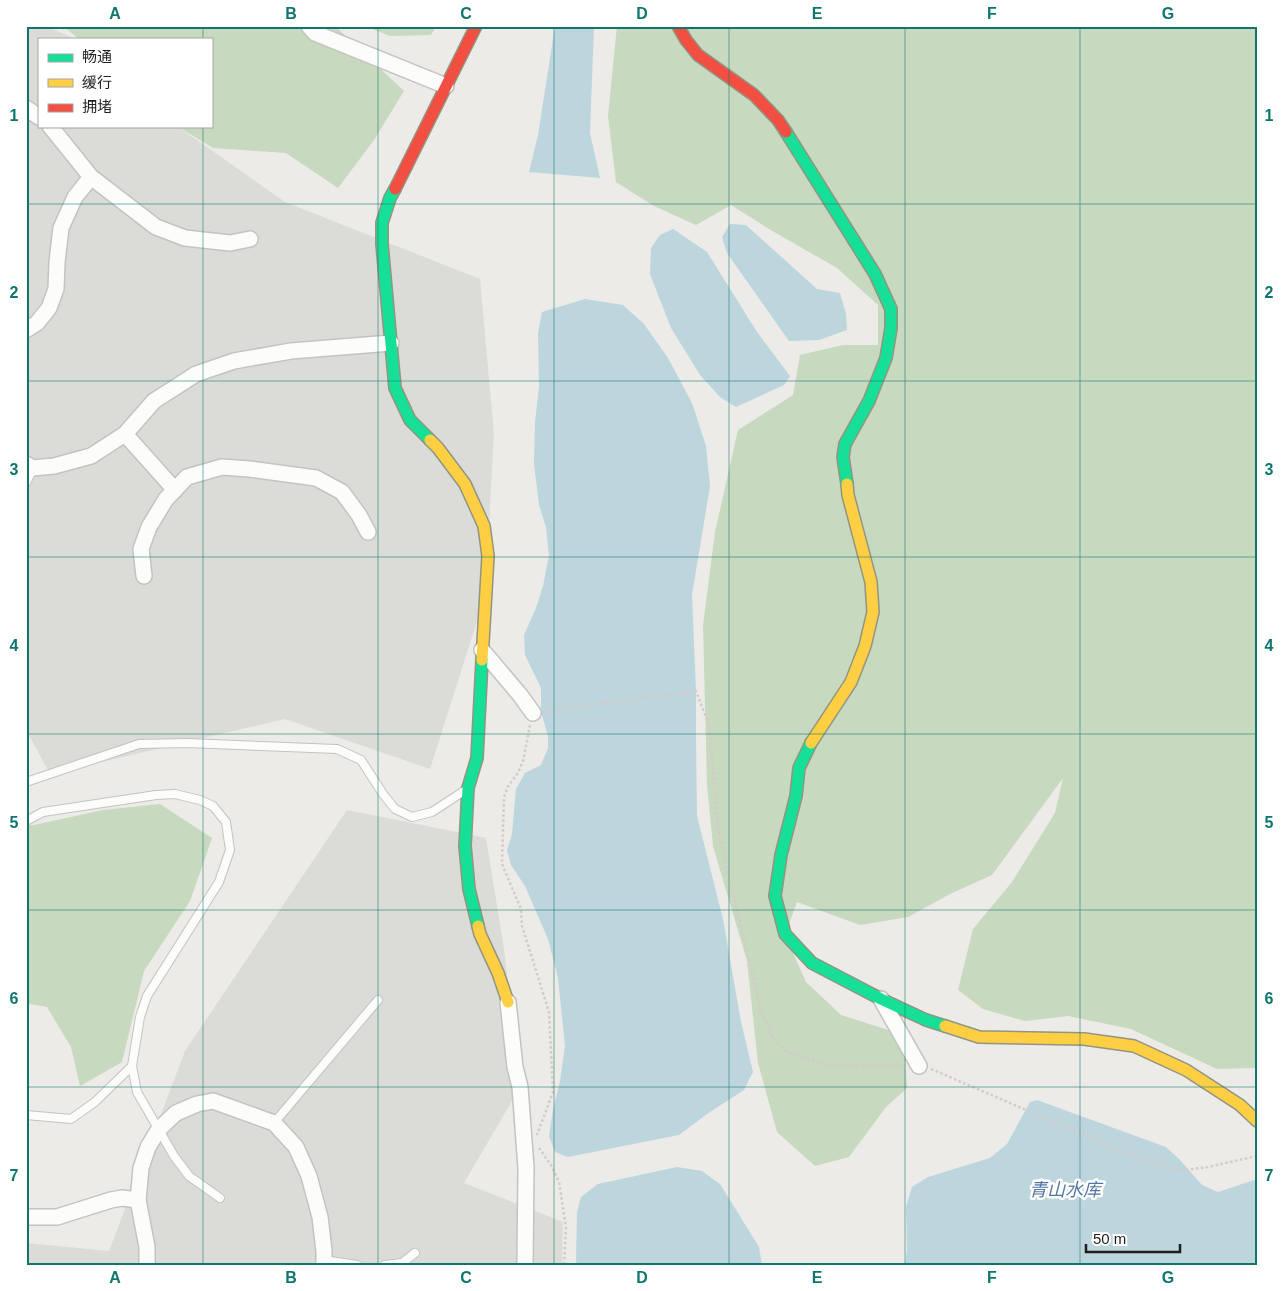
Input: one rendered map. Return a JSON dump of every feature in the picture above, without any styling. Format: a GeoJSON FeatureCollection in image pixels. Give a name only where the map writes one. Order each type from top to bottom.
{"type":"FeatureCollection","features":[{"type":"Feature","properties":{"kind":"street"},"geometry":{"type":"LineString","coordinates":[[309,26],[315,33],[446,86]]}},
{"type":"Feature","properties":{"kind":"street"},"geometry":{"type":"LineString","coordinates":[[476,26],[390,198],[382,223],[382,244],[395,388],[410,420],[438,448],[465,484],[484,526],[488,556],[477,758],[468,788],[465,846],[469,889],[480,934],[498,973],[508,1002],[515,1067],[520,1087],[526,1168],[525,1265]]}},
{"type":"Feature","properties":{"kind":"street"},"geometry":{"type":"LineString","coordinates":[[678,26],[698,55],[754,95],[778,120],[875,274],[891,309],[891,328],[886,358],[869,401],[845,444],[842,457],[848,495],[872,582],[873,612],[865,646],[852,682],[809,746],[799,768],[796,796],[781,855],[775,896],[785,934],[812,963],[926,1020],[979,1037],[1084,1039],[1134,1046],[1186,1070],[1240,1105],[1257,1121]]}},
{"type":"Feature","properties":{"kind":"street"},"geometry":{"type":"LineString","coordinates":[[26,108],[38,116]]}},
{"type":"Feature","properties":{"kind":"street"},"geometry":{"type":"LineString","coordinates":[[52,128],[91,177],[156,227],[184,238],[230,243],[250,239]]}},
{"type":"Feature","properties":{"kind":"street"},"geometry":{"type":"LineString","coordinates":[[26,330],[37,323],[49,308],[56,289],[61,228],[75,197],[91,177]]}},
{"type":"Feature","properties":{"kind":"street"},"geometry":{"type":"LineString","coordinates":[[30,466],[54,466],[92,456],[125,434],[154,401],[196,374],[234,361],[291,351],[391,343]]}},
{"type":"Feature","properties":{"kind":"street"},"geometry":{"type":"LineString","coordinates":[[125,434],[175,490]]}},
{"type":"Feature","properties":{"kind":"street"},"geometry":{"type":"LineString","coordinates":[[144,576],[141,549],[149,527],[166,499],[187,477],[222,467],[316,478],[342,492],[359,515],[368,532]]}},
{"type":"Feature","properties":{"kind":"street"},"geometry":{"type":"LineString","coordinates":[[482,650],[533,713]]}},
{"type":"Feature","properties":{"kind":"street"},"geometry":{"type":"LineString","coordinates":[[881,999],[920,1066]]}},
{"type":"Feature","properties":{"kind":"street"},"geometry":{"type":"LineString","coordinates":[[147,1265],[147,1247],[138,1200],[141,1168],[148,1147],[159,1130],[176,1113],[197,1104],[213,1101],[274,1123],[296,1148],[309,1176],[320,1217],[324,1262]]}},
{"type":"Feature","properties":{"kind":"street"},"geometry":{"type":"LineString","coordinates":[[26,1217],[57,1217],[111,1200],[122,1198],[138,1200]]}},
{"type":"Feature","properties":{"kind":"lane"},"geometry":{"type":"LineString","coordinates":[[26,483],[30,466]]}},
{"type":"Feature","properties":{"kind":"lane"},"geometry":{"type":"LineString","coordinates":[[26,782],[139,744],[187,743],[337,749],[361,760],[395,809],[412,817],[432,812],[468,788]]}},
{"type":"Feature","properties":{"kind":"lane"},"geometry":{"type":"LineString","coordinates":[[26,821],[42,812],[156,795],[175,794],[200,800],[213,806],[226,822],[230,850],[219,882],[147,996],[140,1017],[132,1066],[137,1092],[174,1156],[189,1176],[220,1198]]}},
{"type":"Feature","properties":{"kind":"lane"},"geometry":{"type":"LineString","coordinates":[[274,1123],[378,1000]]}},
{"type":"Feature","properties":{"kind":"lane"},"geometry":{"type":"LineString","coordinates":[[26,1116],[71,1119],[95,1102],[132,1066]]}},
{"type":"Feature","properties":{"kind":"lane"},"geometry":{"type":"LineString","coordinates":[[385,1265],[402,1263],[415,1253]]}},
{"type":"Feature","properties":{"kind":"lane"},"geometry":{"type":"LineString","coordinates":[[324,1262],[358,1265]]}},
{"type":"Feature","properties":{"kind":"path"},"geometry":{"type":"LineString","coordinates":[[564,1265],[566,1227],[559,1182],[552,1165],[539,1148],[537,1136],[553,1092],[549,1012],[522,926],[521,909],[502,864],[504,797],[508,786],[518,773],[523,761],[533,713],[696,691]]}},
{"type":"Feature","properties":{"kind":"path"},"geometry":{"type":"LineString","coordinates":[[935,1070],[1167,1168],[1185,1170],[1208,1167],[1257,1156]]}},
{"type":"Feature","properties":{"kind":"shaded area"},"geometry":{"type":"Polygon","coordinates":[[[26,26],[46,26],[73,38],[38,38],[38,128],[180,128],[285,202],[480,279],[494,434],[485,596],[430,769],[285,719],[50,774],[26,730],[26,26]]]}},
{"type":"Feature","properties":{"kind":"shaded area"},"geometry":{"type":"Polygon","coordinates":[[[347,810],[486,838],[504,949],[520,1087],[464,1183],[563,1222],[562,1265],[26,1265],[26,1243],[109,1251],[185,1051],[347,810]]]}},
{"type":"Feature","properties":{"kind":"green space"},"geometry":{"type":"Polygon","coordinates":[[[63,26],[335,26],[404,91],[374,140],[338,188],[286,153],[213,148],[180,128],[212,128],[212,38],[78,38],[63,26]]]}},
{"type":"Feature","properties":{"kind":"green space"},"geometry":{"type":"Polygon","coordinates":[[[365,26],[436,26],[431,35],[390,36],[365,26]]]}},
{"type":"Feature","properties":{"kind":"green space"},"geometry":{"type":"Polygon","coordinates":[[[617,26],[1257,26],[1257,1068],[1217,1069],[1131,1029],[1068,1016],[1025,1021],[983,1009],[958,990],[973,929],[1012,882],[1055,813],[1063,778],[992,875],[950,894],[908,917],[860,925],[797,902],[785,935],[806,982],[841,1015],[904,1035],[907,1088],[886,1107],[849,1157],[815,1166],[777,1132],[758,1063],[747,961],[713,846],[707,784],[703,625],[715,532],[738,430],[793,395],[800,355],[843,345],[878,345],[878,305],[837,268],[731,205],[696,225],[654,206],[616,182],[608,116],[617,26]]]}},
{"type":"Feature","properties":{"kind":"green space"},"geometry":{"type":"Polygon","coordinates":[[[160,804],[212,838],[190,901],[144,971],[122,1062],[80,1086],[71,1047],[47,1007],[26,1003],[26,825],[34,825],[103,810],[160,804]]]}},
{"type":"Feature","properties":{"kind":"water"},"geometry":{"type":"Polygon","coordinates":[[[555,26],[594,26],[590,133],[600,178],[529,172],[538,135],[555,26]]]}},
{"type":"Feature","properties":{"kind":"water"},"geometry":{"type":"Polygon","coordinates":[[[730,224],[746,225],[817,289],[840,293],[846,314],[847,330],[819,340],[789,341],[727,253],[722,237],[730,224]]]}},
{"type":"Feature","properties":{"kind":"water"},"geometry":{"type":"Polygon","coordinates":[[[673,229],[707,252],[757,332],[790,376],[784,385],[736,407],[720,397],[700,375],[671,328],[650,274],[651,248],[660,235],[673,229]]]}},
{"type":"Feature","properties":{"kind":"water"},"geometry":{"type":"Polygon","coordinates":[[[585,299],[623,305],[644,324],[668,358],[692,403],[706,446],[710,486],[692,595],[696,691],[697,816],[723,919],[741,1022],[753,1072],[744,1090],[679,1135],[568,1157],[555,1152],[549,1136],[565,1046],[558,978],[548,939],[525,886],[511,865],[507,850],[512,834],[516,789],[525,773],[541,765],[548,748],[548,736],[541,712],[541,688],[525,655],[524,635],[543,586],[549,555],[546,527],[539,505],[534,464],[535,422],[539,387],[538,333],[542,312],[585,299]]]}},
{"type":"Feature","properties":{"kind":"water","name":"青山水库"},"geometry":{"type":"Polygon","coordinates":[[[1037,1100],[1166,1147],[1202,1185],[1218,1192],[1257,1179],[1257,1265],[905,1265],[907,1248],[906,1207],[912,1187],[928,1177],[990,1158],[1007,1144],[1030,1102],[1037,1100]]]}},
{"type":"Feature","properties":{"kind":"water"},"geometry":{"type":"Polygon","coordinates":[[[677,1167],[702,1171],[720,1184],[759,1247],[762,1265],[576,1265],[577,1212],[581,1197],[598,1184],[677,1167]]]}},
{"type":"Feature","properties":{"kind":"traffic: fast"},"geometry":{"type":"LineString","coordinates":[[786,132],[875,274],[891,309],[891,328],[886,358],[869,401],[845,444],[843,457],[847,484]]}},
{"type":"Feature","properties":{"kind":"traffic: fast"},"geometry":{"type":"LineString","coordinates":[[395,189],[382,223],[382,244],[395,388],[410,420],[430,440]]}},
{"type":"Feature","properties":{"kind":"traffic: fast"},"geometry":{"type":"LineString","coordinates":[[478,926],[469,889],[465,846],[468,788],[477,758],[482,660]]}},
{"type":"Feature","properties":{"kind":"traffic: fast"},"geometry":{"type":"LineString","coordinates":[[811,743],[799,768],[796,796],[781,855],[775,896],[785,934],[812,963],[881,999],[926,1020],[945,1026]]}},
{"type":"Feature","properties":{"kind":"traffic: slow"},"geometry":{"type":"LineString","coordinates":[[430,440],[465,484],[484,526],[488,556],[482,660]]}},
{"type":"Feature","properties":{"kind":"traffic: slow"},"geometry":{"type":"LineString","coordinates":[[811,743],[851,682],[865,646],[873,612],[871,582],[848,495],[847,484]]}},
{"type":"Feature","properties":{"kind":"traffic: slow"},"geometry":{"type":"LineString","coordinates":[[478,926],[508,1002]]}},
{"type":"Feature","properties":{"kind":"traffic: slow"},"geometry":{"type":"LineString","coordinates":[[945,1026],[979,1037],[1084,1039],[1134,1046],[1186,1070],[1240,1105],[1257,1121]]}},
{"type":"Feature","properties":{"kind":"traffic: jam"},"geometry":{"type":"LineString","coordinates":[[395,189],[476,26]]}},
{"type":"Feature","properties":{"kind":"traffic: jam"},"geometry":{"type":"LineString","coordinates":[[678,26],[698,55],[754,95],[778,120],[786,132]]}}]}
